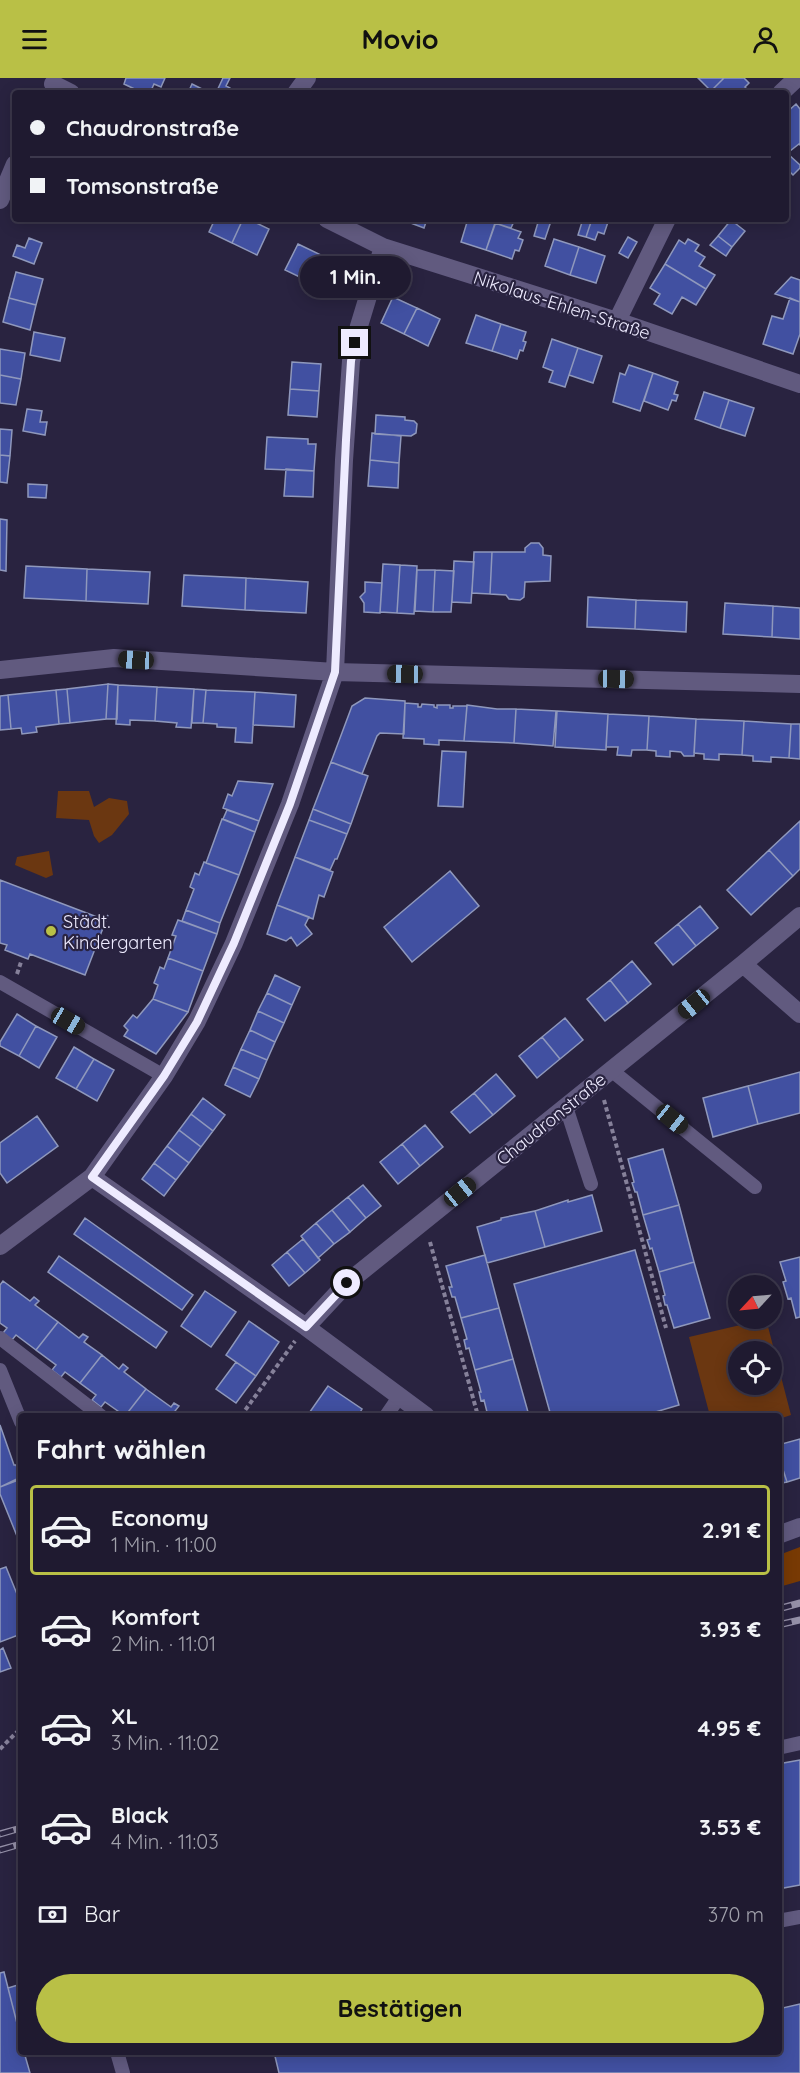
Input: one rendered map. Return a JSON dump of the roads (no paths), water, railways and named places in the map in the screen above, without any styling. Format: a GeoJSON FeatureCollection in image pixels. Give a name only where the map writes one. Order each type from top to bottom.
{"type":"FeatureCollection","features":[{"type":"Feature","properties":{"kind":"street"},"geometry":{"type":"LineString","coordinates":[[298,90],[308,78]]}},
{"type":"Feature","properties":{"kind":"street"},"geometry":{"type":"LineString","coordinates":[[784,90],[797,78]]}},
{"type":"Feature","properties":{"kind":"street"},"geometry":{"type":"LineString","coordinates":[[0,200],[12,171]]}},
{"type":"Feature","properties":{"kind":"street","name":"Nikolaus-Ehlen-Straße"},"geometry":{"type":"LineString","coordinates":[[333,222],[383,247],[617,321],[800,384]]}},
{"type":"Feature","properties":{"kind":"street"},"geometry":{"type":"LineString","coordinates":[[617,321],[666,222]]}},
{"type":"Feature","properties":{"kind":"street"},"geometry":{"type":"LineString","coordinates":[[0,1246],[92,1177],[164,1076],[197,1022],[234,943],[290,804],[335,672],[351,361],[383,247]]}},
{"type":"Feature","properties":{"kind":"street"},"geometry":{"type":"LineString","coordinates":[[0,669],[114,658],[335,672],[800,684]]}},
{"type":"Feature","properties":{"kind":"street","name":"Chaudronstraße"},"geometry":{"type":"LineString","coordinates":[[306,1327],[347,1283],[800,916]]}},
{"type":"Feature","properties":{"kind":"street"},"geometry":{"type":"LineString","coordinates":[[743,964],[800,1014]]}},
{"type":"Feature","properties":{"kind":"street"},"geometry":{"type":"LineString","coordinates":[[92,1177],[306,1327],[422,1413]]}},
{"type":"Feature","properties":{"kind":"street"},"geometry":{"type":"LineString","coordinates":[[782,1534],[800,1527]]}},
{"type":"Feature","properties":{"kind":"lane"},"geometry":{"type":"LineString","coordinates":[[0,982],[164,1076]]}},
{"type":"Feature","properties":{"kind":"lane"},"geometry":{"type":"LineString","coordinates":[[605,1076],[756,1187]]}},
{"type":"Feature","properties":{"kind":"lane"},"geometry":{"type":"LineString","coordinates":[[566,1107],[591,1184]]}},
{"type":"Feature","properties":{"kind":"lane"},"geometry":{"type":"LineString","coordinates":[[0,1338],[97,1413]]}},
{"type":"Feature","properties":{"kind":"lane"},"geometry":{"type":"LineString","coordinates":[[0,1370],[18,1415]]}},
{"type":"Feature","properties":{"kind":"lane"},"geometry":{"type":"LineString","coordinates":[[388,1413],[399,1397]]}},
{"type":"Feature","properties":{"kind":"lane"},"geometry":{"type":"LineString","coordinates":[[782,1747],[800,1743]]}},
{"type":"Feature","properties":{"kind":"lane"},"geometry":{"type":"LineString","coordinates":[[782,1920],[800,1917]]}},
{"type":"Feature","properties":{"kind":"lane"},"geometry":{"type":"LineString","coordinates":[[118,2055],[123,2073]]}},
{"type":"Feature","properties":{"kind":"railway"},"geometry":{"type":"LineString","coordinates":[[782,1608],[800,1603]]}},
{"type":"Feature","properties":{"kind":"railway"},"geometry":{"type":"LineString","coordinates":[[782,1624],[800,1620]]}},
{"type":"Feature","properties":{"kind":"railway"},"geometry":{"type":"LineString","coordinates":[[0,1834],[18,1829]]}},
{"type":"Feature","properties":{"kind":"railway"},"geometry":{"type":"LineString","coordinates":[[0,1850],[18,1845]]}},
{"type":"Feature","properties":{"kind":"place","name":"Städt. Kindergarten"},"geometry":{"type":"Point","coordinates":[51,931]}}]}
